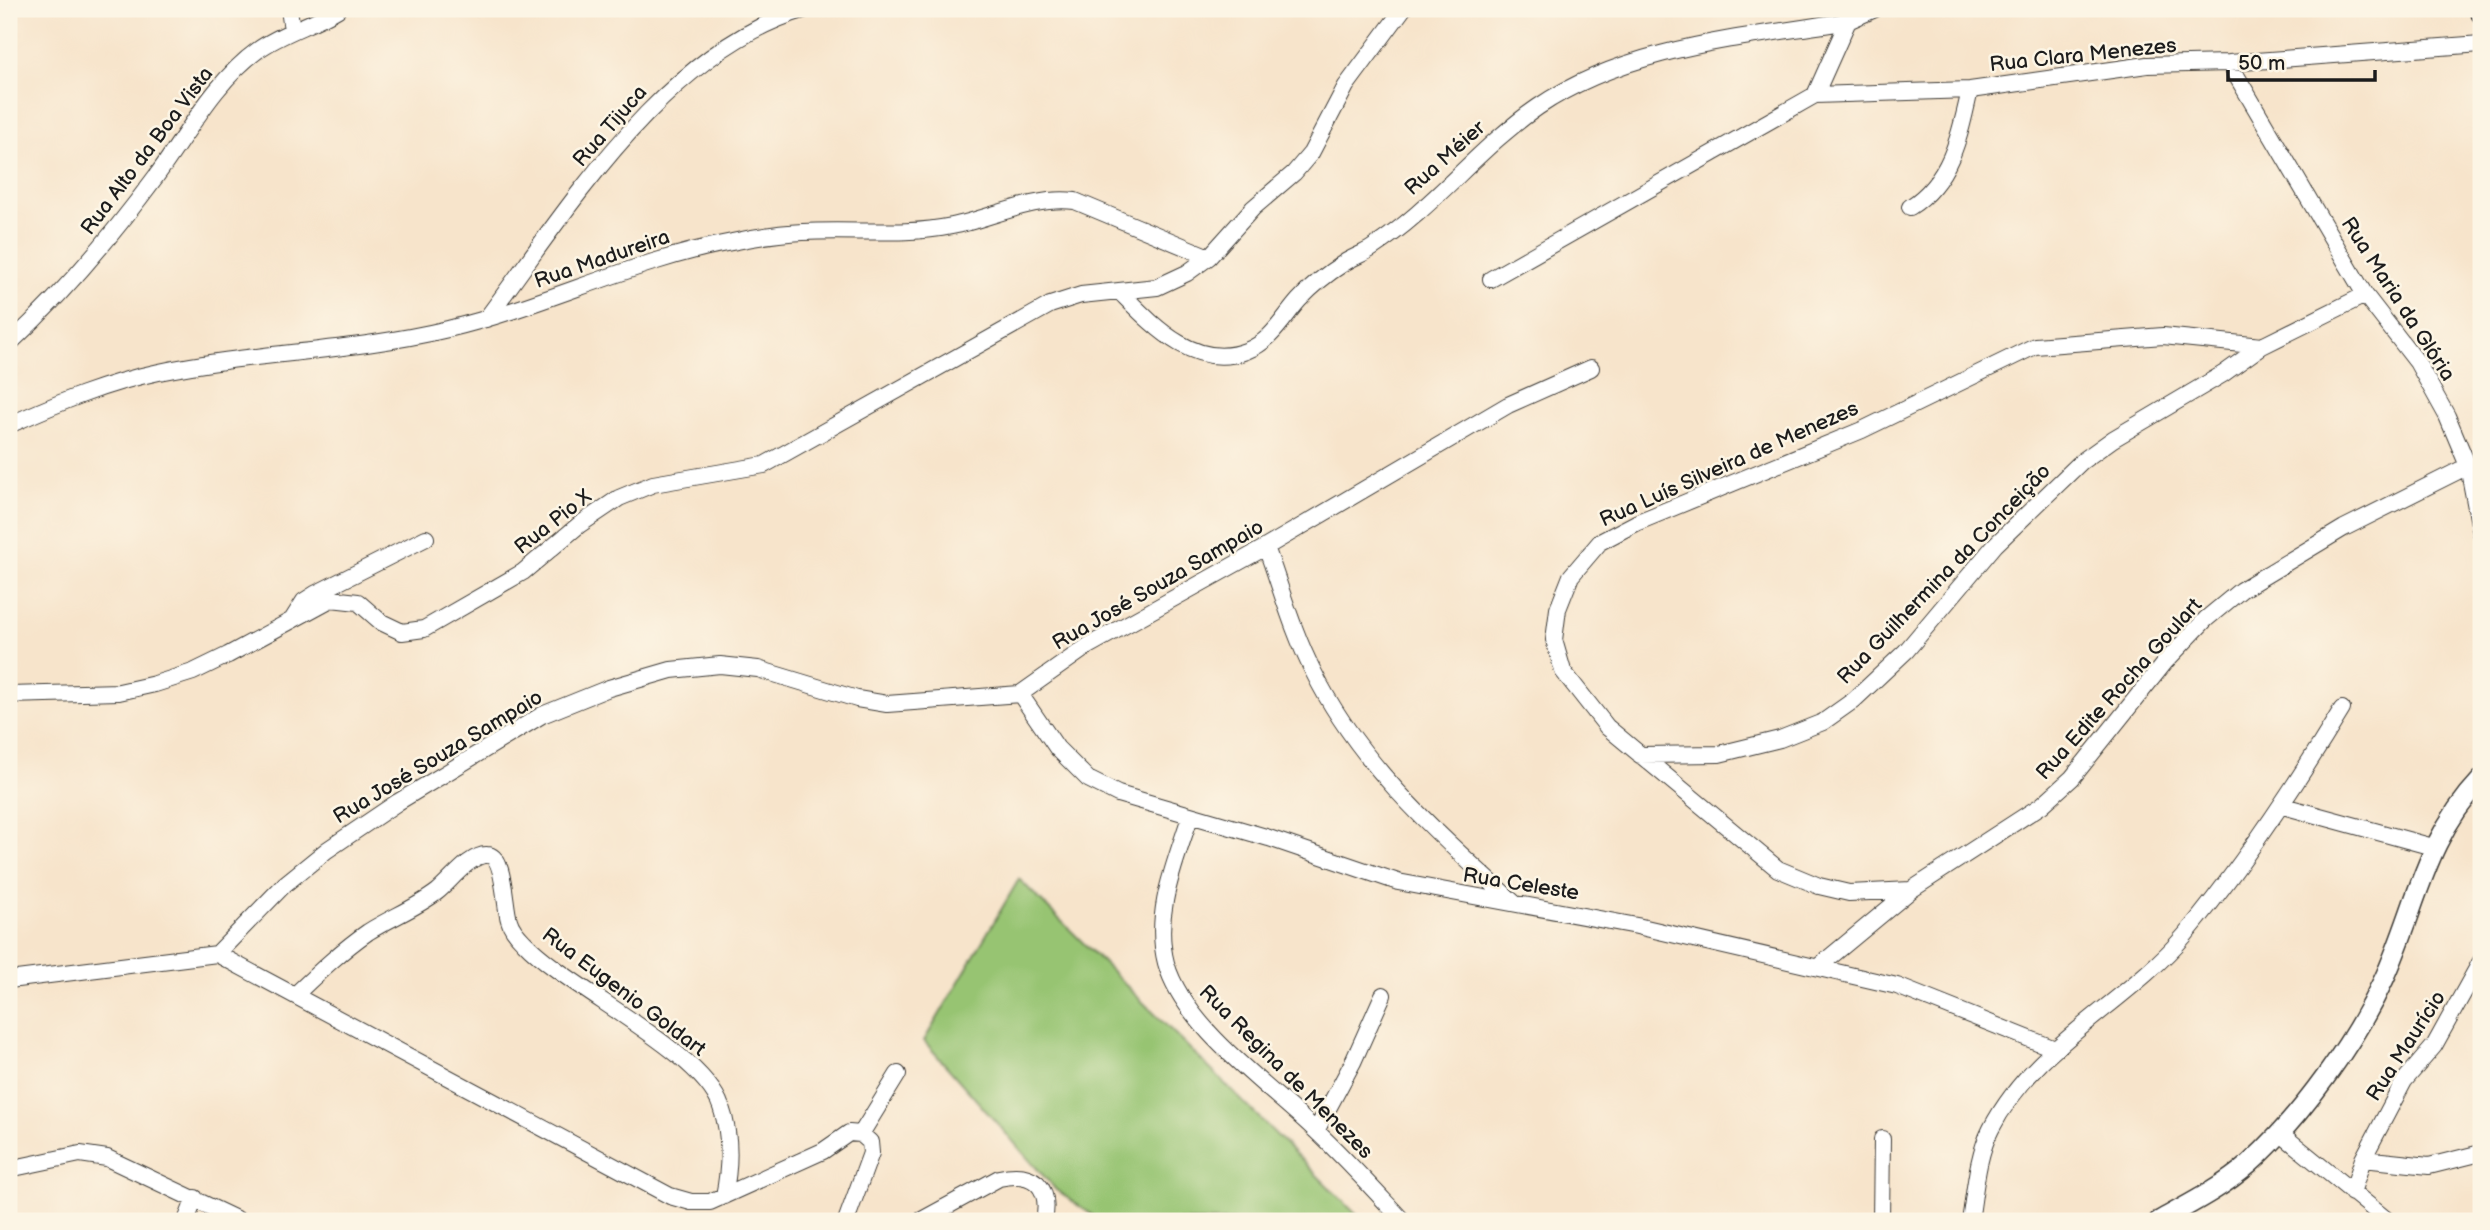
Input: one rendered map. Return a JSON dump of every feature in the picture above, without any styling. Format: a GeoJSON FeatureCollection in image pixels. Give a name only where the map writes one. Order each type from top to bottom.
{"type":"FeatureCollection","features":[{"type":"Feature","properties":{"kind":"street"},"geometry":{"type":"LineString","coordinates":[[289,9],[292,30]]}},
{"type":"Feature","properties":{"kind":"street","name":"Rua Alto da Boa Vista"},"geometry":{"type":"LineString","coordinates":[[9,344],[40,316],[105,243],[219,87],[257,51],[292,30],[338,9]]}},
{"type":"Feature","properties":{"kind":"street","name":"Rua Tijuca"},"geometry":{"type":"LineString","coordinates":[[486,319],[576,198],[683,77],[723,47],[806,9]]}},
{"type":"Feature","properties":{"kind":"street"},"geometry":{"type":"LineString","coordinates":[[1120,292],[1157,287],[1187,273],[1209,257],[1253,208],[1294,173],[1311,153],[1346,86],[1403,9]]}},
{"type":"Feature","properties":{"kind":"street","name":"Rua Méier"},"geometry":{"type":"LineString","coordinates":[[1120,292],[1169,339],[1200,352],[1228,355],[1246,351],[1269,338],[1298,301],[1319,281],[1373,247],[1539,106],[1596,76],[1666,52],[1875,9]]}},
{"type":"Feature","properties":{"kind":"street"},"geometry":{"type":"LineString","coordinates":[[1491,279],[1815,95],[1851,15]]}},
{"type":"Feature","properties":{"kind":"street","name":"Rua Clara Menezes"},"geometry":{"type":"LineString","coordinates":[[1815,95],[1970,90],[2104,69],[2229,63],[2481,44]]}},
{"type":"Feature","properties":{"kind":"street","name":"Rua Maria da Glória"},"geometry":{"type":"LineString","coordinates":[[2229,63],[2365,295],[2417,362],[2447,416],[2468,466],[2481,534]]}},
{"type":"Feature","properties":{"kind":"street"},"geometry":{"type":"LineString","coordinates":[[1910,207],[1938,184],[1948,165],[1970,90]]}},
{"type":"Feature","properties":{"kind":"street","name":"Rua Madureira"},"geometry":{"type":"LineString","coordinates":[[9,425],[76,394],[162,372],[366,345],[486,319],[559,297],[662,258],[732,242],[801,232],[950,227],[1056,199],[1075,201],[1209,257]]}},
{"type":"Feature","properties":{"kind":"street","name":"Rua Pio X"},"geometry":{"type":"LineString","coordinates":[[9,695],[119,692],[155,684],[193,672],[331,599],[346,598],[358,602],[391,629],[402,632],[424,629],[523,572],[579,525],[620,498],[653,484],[764,465],[1050,305],[1082,295],[1120,292]]}},
{"type":"Feature","properties":{"kind":"street","name":"Rua Guilhermina da Conceição"},"geometry":{"type":"LineString","coordinates":[[1640,755],[1719,754],[1780,739],[1823,722],[1854,700],[1906,651],[1995,545],[2081,462],[2113,439],[2223,374],[2262,346],[2365,295]]}},
{"type":"Feature","properties":{"kind":"street","name":"Rua Luís Silveira de Menezes"},"geometry":{"type":"LineString","coordinates":[[1911,890],[1849,893],[1819,886],[1777,869],[1608,727],[1563,671],[1554,640],[1558,609],[1571,576],[1601,542],[1638,522],[1862,430],[2035,346],[2164,336],[2262,346]]}},
{"type":"Feature","properties":{"kind":"street","name":"Rua José Souza Sampaio"},"geometry":{"type":"LineString","coordinates":[[217,954],[285,884],[327,850],[398,802],[542,715],[609,688],[671,670],[720,665],[758,669],[857,699],[887,704],[1020,694],[1088,646],[1266,547],[1508,405],[1591,368]]}},
{"type":"Feature","properties":{"kind":"street","name":"Rua Edite Rocha Goulart"},"geometry":{"type":"LineString","coordinates":[[1818,967],[1911,890],[2042,805],[2073,778],[2165,662],[2206,619],[2241,590],[2344,528],[2468,466]]}},
{"type":"Feature","properties":{"kind":"street"},"geometry":{"type":"LineString","coordinates":[[290,622],[304,601],[426,538]]}},
{"type":"Feature","properties":{"kind":"street"},"geometry":{"type":"LineString","coordinates":[[1266,547],[1312,671],[1339,717],[1375,766],[1420,817],[1515,903]]}},
{"type":"Feature","properties":{"kind":"street","name":"Rua Celeste"},"geometry":{"type":"LineString","coordinates":[[1020,694],[1057,748],[1088,779],[1118,794],[1269,838],[1398,882],[1440,892],[1637,926],[1897,986],[2055,1049]]}},
{"type":"Feature","properties":{"kind":"street"},"geometry":{"type":"LineString","coordinates":[[1970,1221],[1979,1166],[1991,1129],[2015,1095],[2055,1049],[2146,976],[2184,936],[2283,806],[2342,709]]}},
{"type":"Feature","properties":{"kind":"street"},"geometry":{"type":"LineString","coordinates":[[2159,1221],[2210,1192],[2248,1165],[2280,1133],[2333,1063],[2383,981],[2433,846],[2453,813],[2481,780]]}},
{"type":"Feature","properties":{"kind":"street"},"geometry":{"type":"LineString","coordinates":[[2283,806],[2433,846]]}},
{"type":"Feature","properties":{"kind":"street","name":"Rua Regina de Menezes"},"geometry":{"type":"LineString","coordinates":[[1190,817],[1166,888],[1162,926],[1166,963],[1184,1003],[1215,1037],[1316,1131],[1403,1221]]}},
{"type":"Feature","properties":{"kind":"street","name":"Rua Eugenio Goldart"},"geometry":{"type":"LineString","coordinates":[[296,994],[354,943],[436,893],[472,861],[484,854],[491,855],[499,862],[509,923],[523,942],[690,1065],[710,1088],[721,1106],[729,1147],[724,1196]]}},
{"type":"Feature","properties":{"kind":"street"},"geometry":{"type":"LineString","coordinates":[[9,981],[217,954],[670,1196],[691,1202],[710,1202],[822,1151],[849,1133],[861,1134],[870,1142],[871,1153],[846,1221]]}},
{"type":"Feature","properties":{"kind":"street","name":"Rua Maurício"},"geometry":{"type":"LineString","coordinates":[[2352,1193],[2363,1159],[2404,1080],[2434,1046],[2481,961]]}},
{"type":"Feature","properties":{"kind":"street"},"geometry":{"type":"LineString","coordinates":[[1316,1131],[1353,1062],[1383,995]]}},
{"type":"Feature","properties":{"kind":"street"},"geometry":{"type":"LineString","coordinates":[[861,1134],[898,1074]]}},
{"type":"Feature","properties":{"kind":"street"},"geometry":{"type":"LineString","coordinates":[[2280,1133],[2388,1221]]}},
{"type":"Feature","properties":{"kind":"street"},"geometry":{"type":"LineString","coordinates":[[1881,1221],[1882,1139]]}},
{"type":"Feature","properties":{"kind":"street"},"geometry":{"type":"LineString","coordinates":[[2363,1159],[2428,1166],[2481,1153]]}},
{"type":"Feature","properties":{"kind":"street"},"geometry":{"type":"LineString","coordinates":[[9,1169],[80,1154],[107,1158],[240,1221]]}},
{"type":"Feature","properties":{"kind":"street"},"geometry":{"type":"LineString","coordinates":[[920,1221],[999,1178],[1013,1175],[1031,1178],[1042,1188],[1047,1205],[1044,1221]]}},
{"type":"Feature","properties":{"kind":"street"},"geometry":{"type":"LineString","coordinates":[[186,1221],[195,1198]]}},
{"type":"Feature","properties":{"kind":"green space"},"geometry":{"type":"Polygon","coordinates":[[[1019,879],[1363,1221],[1101,1221],[1056,1190],[924,1041],[1019,879]]]}}]}
